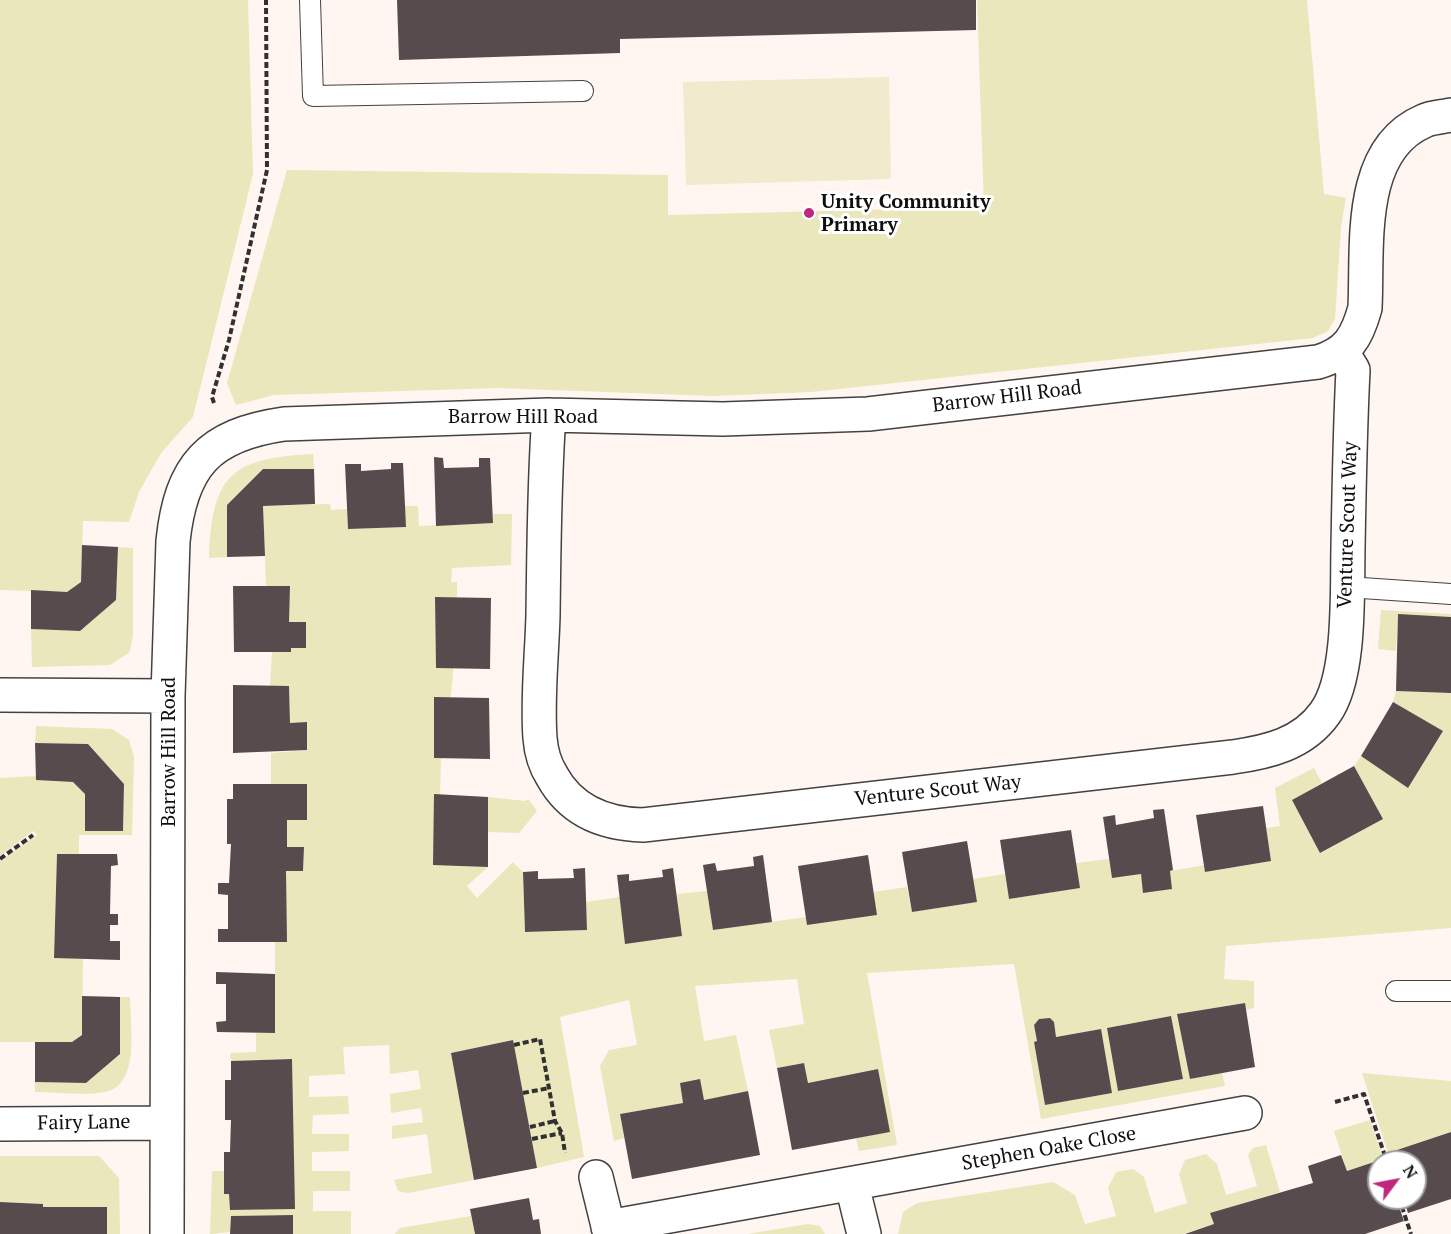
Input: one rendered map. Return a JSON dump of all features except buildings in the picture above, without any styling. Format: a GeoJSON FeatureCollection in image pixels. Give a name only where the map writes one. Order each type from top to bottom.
{"type":"FeatureCollection","features":[{"type":"Feature","properties":{"kind":"street"},"geometry":{"type":"LineString","coordinates":[[1342,351],[1356,338],[1365,308],[1371,193],[1379,166],[1398,139],[1424,121],[1451,115]]}},
{"type":"Feature","properties":{"kind":"street","name":"Barrow Hill Road"},"geometry":{"type":"LineString","coordinates":[[167,1234],[168,696],[175,521],[186,483],[201,459],[214,449],[249,430],[284,424],[549,415],[723,419],[868,414],[1318,362],[1342,351]]}},
{"type":"Feature","properties":{"kind":"street","name":"Venture Scout Way"},"geometry":{"type":"LineString","coordinates":[[549,415],[540,692],[542,752],[551,776],[564,795],[589,814],[615,823],[643,825],[1269,752],[1310,729],[1325,714],[1337,691],[1344,645],[1353,370],[1342,351]]}},
{"type":"Feature","properties":{"kind":"street"},"geometry":{"type":"LineString","coordinates":[[0,695],[168,696]]}},
{"type":"Feature","properties":{"kind":"street","name":"Stephen Oake Close"},"geometry":{"type":"LineString","coordinates":[[596,1177],[609,1230],[1245,1113]]}},
{"type":"Feature","properties":{"kind":"street","name":"Fairy Lane"},"geometry":{"type":"LineString","coordinates":[[0,1124],[167,1123]]}},
{"type":"Feature","properties":{"kind":"street"},"geometry":{"type":"LineString","coordinates":[[852,1185],[864,1234]]}},
{"type":"Feature","properties":{"kind":"lane"},"geometry":{"type":"LineString","coordinates":[[310,0],[313,96],[583,91]]}},
{"type":"Feature","properties":{"kind":"lane"},"geometry":{"type":"LineString","coordinates":[[1347,587],[1451,594]]}},
{"type":"Feature","properties":{"kind":"lane"},"geometry":{"type":"LineString","coordinates":[[1396,991],[1451,991]]}},
{"type":"Feature","properties":{"kind":"path"},"geometry":{"type":"LineString","coordinates":[[216,408],[212,397],[229,340],[267,170],[266,0]]}},
{"type":"Feature","properties":{"kind":"path"},"geometry":{"type":"LineString","coordinates":[[0,859],[33,835]]}},
{"type":"Feature","properties":{"kind":"path"},"geometry":{"type":"LineString","coordinates":[[514,1045],[540,1040],[555,1121],[562,1133],[567,1159]]}},
{"type":"Feature","properties":{"kind":"path"},"geometry":{"type":"LineString","coordinates":[[523,1093],[549,1088]]}},
{"type":"Feature","properties":{"kind":"path"},"geometry":{"type":"LineString","coordinates":[[1335,1102],[1364,1094],[1383,1150]]}},
{"type":"Feature","properties":{"kind":"path"},"geometry":{"type":"LineString","coordinates":[[530,1127],[555,1121]]}},
{"type":"Feature","properties":{"kind":"path"},"geometry":{"type":"LineString","coordinates":[[532,1139],[562,1133]]}},
{"type":"Feature","properties":{"kind":"path"},"geometry":{"type":"LineString","coordinates":[[1403,1210],[1411,1234]]}},
{"type":"Feature","properties":{"kind":"shaded area"},"geometry":{"type":"Polygon","coordinates":[[[0,0],[248,0],[253,174],[193,417],[161,453],[139,492],[129,522],[83,521],[81,582],[67,592],[0,590],[0,0]]]}},
{"type":"Feature","properties":{"kind":"shaded area","name":"Unity Community Primary"},"geometry":{"type":"Polygon","coordinates":[[[977,0],[1307,0],[1324,194],[1346,198],[1341,227],[1335,319],[1328,331],[1313,338],[811,392],[713,396],[498,388],[274,395],[236,405],[227,383],[287,170],[668,175],[668,215],[984,207],[977,0]]]}},
{"type":"Feature","properties":{"kind":"shaded area"},"geometry":{"type":"Polygon","coordinates":[[[889,77],[891,179],[686,185],[683,82],[889,77]]]}},
{"type":"Feature","properties":{"kind":"shaded area"},"geometry":{"type":"Polygon","coordinates":[[[313,454],[314,469],[263,469],[227,505],[227,557],[209,558],[215,507],[231,476],[263,460],[313,454]]]}},
{"type":"Feature","properties":{"kind":"shaded area"},"geometry":{"type":"Polygon","coordinates":[[[330,504],[331,510],[347,509],[348,529],[405,527],[405,506],[418,506],[419,526],[493,523],[493,514],[512,514],[511,565],[452,568],[451,582],[457,582],[457,598],[435,597],[436,668],[453,668],[453,680],[435,758],[441,758],[440,795],[488,867],[467,886],[477,898],[513,862],[523,872],[525,932],[587,930],[586,902],[620,897],[654,940],[681,936],[677,894],[707,891],[713,930],[806,917],[807,925],[877,915],[873,892],[907,887],[912,912],[976,902],[973,879],[1005,874],[1009,899],[1079,888],[1076,863],[1109,859],[1112,878],[1141,874],[1144,893],[1172,889],[1170,871],[1205,865],[1206,872],[1271,861],[1266,828],[1280,826],[1275,788],[1314,768],[1322,783],[1292,800],[1321,853],[1383,819],[1354,766],[1361,756],[1408,787],[1443,732],[1393,702],[1396,691],[1451,693],[1451,928],[1226,946],[1224,979],[1254,981],[1254,1008],[1246,1010],[1244,1003],[1177,1014],[1190,1079],[1222,1073],[1225,1086],[1041,1119],[1014,964],[867,973],[897,1145],[859,1151],[856,1138],[889,1132],[878,1069],[808,1083],[804,1063],[777,1068],[769,1030],[804,1024],[797,979],[695,986],[704,1041],[736,1035],[748,1091],[704,1100],[680,1083],[683,1103],[620,1114],[624,1138],[614,1141],[600,1066],[609,1050],[637,1045],[629,1000],[560,1017],[584,1157],[537,1168],[513,1040],[451,1053],[474,1180],[408,1193],[398,1191],[394,1180],[432,1173],[427,1134],[392,1139],[392,1126],[423,1122],[421,1108],[391,1113],[390,1094],[421,1089],[418,1070],[390,1074],[389,1045],[343,1047],[345,1074],[309,1076],[309,1097],[348,1096],[349,1114],[313,1115],[312,1134],[349,1134],[349,1151],[312,1152],[312,1171],[350,1171],[350,1191],[313,1191],[313,1211],[351,1211],[351,1234],[293,1234],[292,1215],[231,1216],[230,1232],[210,1234],[212,1171],[224,1171],[224,1194],[229,1194],[230,1210],[294,1209],[292,1059],[231,1061],[230,1053],[256,1052],[256,1033],[275,1033],[275,941],[286,871],[303,870],[304,847],[287,847],[287,820],[306,820],[271,784],[271,753],[307,750],[307,723],[290,723],[289,686],[270,686],[272,652],[291,652],[291,648],[306,647],[306,623],[289,622],[289,586],[266,586],[263,506],[330,504]],[[1170,1016],[1107,1028],[1118,1091],[1183,1079],[1170,1016]],[[1039,1019],[1034,1025],[1037,1041],[1034,1043],[1045,1105],[1112,1093],[1100,1029],[1056,1037],[1054,1022],[1039,1019]]]}},
{"type":"Feature","properties":{"kind":"shaded area"},"geometry":{"type":"Polygon","coordinates":[[[118,547],[133,548],[133,634],[130,652],[110,665],[32,667],[31,629],[80,631],[116,600],[118,547]]]}},
{"type":"Feature","properties":{"kind":"shaded area"},"geometry":{"type":"Polygon","coordinates":[[[1381,610],[1451,614],[1451,617],[1398,615],[1396,651],[1378,649],[1381,610]]]}},
{"type":"Feature","properties":{"kind":"shaded area"},"geometry":{"type":"Polygon","coordinates":[[[36,726],[112,729],[129,740],[134,757],[132,835],[79,835],[79,854],[57,854],[54,957],[83,959],[82,1035],[72,1042],[0,1042],[0,861],[37,835],[33,831],[0,856],[0,778],[36,776],[37,780],[73,782],[85,794],[85,831],[123,830],[124,784],[88,744],[35,743],[36,726]]]}},
{"type":"Feature","properties":{"kind":"shaded area"},"geometry":{"type":"Polygon","coordinates":[[[488,797],[525,801],[528,799],[537,811],[519,833],[488,832],[488,797]]]}},
{"type":"Feature","properties":{"kind":"shaded area"},"geometry":{"type":"Polygon","coordinates":[[[120,997],[130,997],[132,1038],[129,1066],[124,1078],[116,1087],[105,1092],[88,1094],[35,1092],[35,1082],[86,1083],[120,1054],[120,997]]]}},
{"type":"Feature","properties":{"kind":"shaded area"},"geometry":{"type":"Polygon","coordinates":[[[1362,1073],[1451,1081],[1451,1132],[1397,1150],[1387,1150],[1362,1073]]]}},
{"type":"Feature","properties":{"kind":"shaded area"},"geometry":{"type":"Polygon","coordinates":[[[1370,1120],[1380,1150],[1367,1150],[1367,1164],[1347,1171],[1334,1131],[1370,1120]]]}},
{"type":"Feature","properties":{"kind":"shaded area"},"geometry":{"type":"Polygon","coordinates":[[[1266,1145],[1280,1192],[1211,1213],[1214,1224],[1183,1234],[898,1234],[903,1212],[917,1203],[1053,1182],[1075,1195],[1085,1224],[1116,1216],[1108,1188],[1116,1172],[1133,1169],[1144,1177],[1155,1213],[1187,1203],[1179,1174],[1185,1160],[1206,1154],[1217,1164],[1226,1195],[1257,1186],[1248,1155],[1253,1148],[1266,1145]]]}},
{"type":"Feature","properties":{"kind":"shaded area"},"geometry":{"type":"Polygon","coordinates":[[[0,1156],[99,1156],[119,1178],[120,1234],[107,1234],[106,1207],[43,1207],[43,1204],[0,1202],[0,1156]]]}},
{"type":"Feature","properties":{"kind":"shaded area"},"geometry":{"type":"Polygon","coordinates":[[[471,1216],[475,1234],[395,1234],[400,1228],[471,1216]]]}},
{"type":"Feature","properties":{"kind":"shaded area"},"geometry":{"type":"Polygon","coordinates":[[[808,1224],[820,1226],[825,1234],[747,1234],[808,1224]]]}},
{"type":"Feature","properties":{"kind":"place","name":"Unity Community Primary"},"geometry":{"type":"Point","coordinates":[809,213]}}]}
